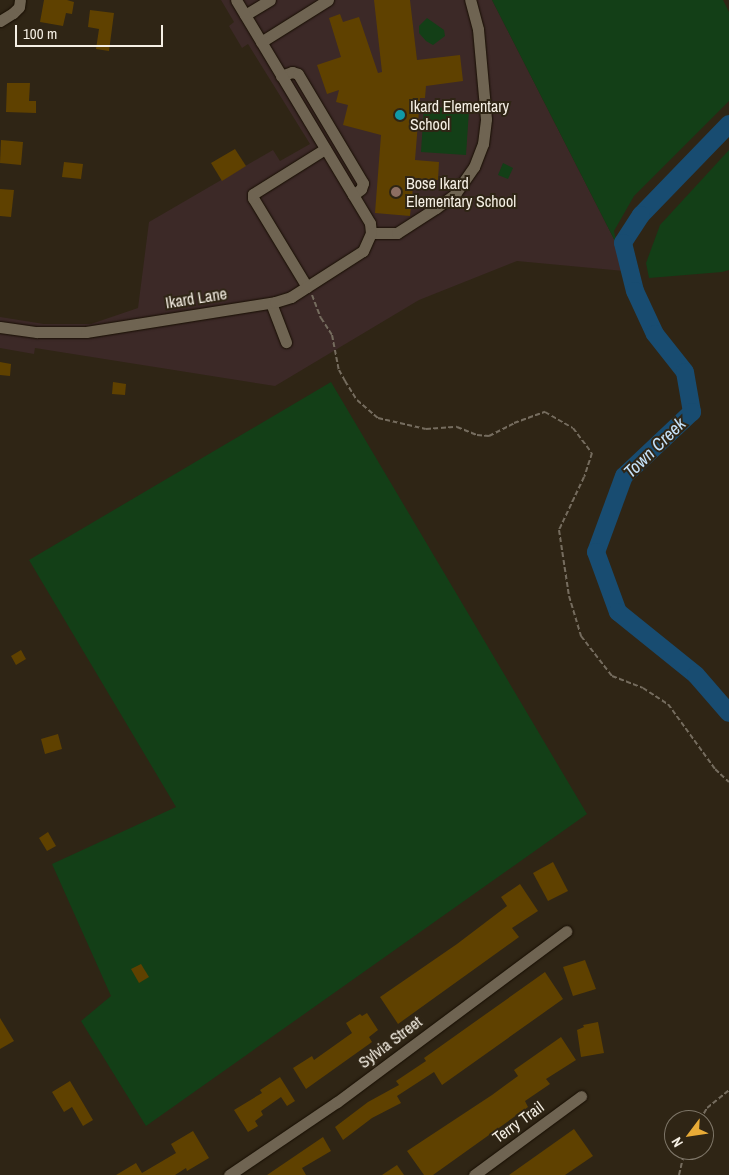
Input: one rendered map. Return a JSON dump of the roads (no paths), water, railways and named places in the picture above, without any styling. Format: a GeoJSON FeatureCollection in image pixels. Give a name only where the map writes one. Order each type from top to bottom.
{"type":"FeatureCollection","features":[{"type":"Feature","properties":{"kind":"street"},"geometry":{"type":"LineString","coordinates":[[0,21],[19,7],[20,0]]}},
{"type":"Feature","properties":{"kind":"street"},"geometry":{"type":"LineString","coordinates":[[236,0],[354,195],[370,223],[371,233],[396,233],[436,208],[455,194],[474,167],[483,144],[486,119],[478,29],[470,0]]}},
{"type":"Feature","properties":{"kind":"street"},"geometry":{"type":"LineString","coordinates":[[245,15],[270,0]]}},
{"type":"Feature","properties":{"kind":"street"},"geometry":{"type":"LineString","coordinates":[[261,42],[328,0]]}},
{"type":"Feature","properties":{"kind":"street"},"geometry":{"type":"LineString","coordinates":[[281,76],[292,72],[298,74],[303,82],[362,179],[361,189],[354,195]]}},
{"type":"Feature","properties":{"kind":"street"},"geometry":{"type":"LineString","coordinates":[[307,287],[253,198],[253,194],[325,149]]}},
{"type":"Feature","properties":{"kind":"street","name":"Ikard Lane"},"geometry":{"type":"LineString","coordinates":[[0,327],[37,332],[86,332],[272,302],[291,297],[357,257],[363,251],[371,233]]}},
{"type":"Feature","properties":{"kind":"street"},"geometry":{"type":"LineString","coordinates":[[272,302],[286,342]]}},
{"type":"Feature","properties":{"kind":"street","name":"Sylvia Street"},"geometry":{"type":"LineString","coordinates":[[230,1175],[337,1102],[566,931]]}},
{"type":"Feature","properties":{"kind":"street","name":"Terry Trail"},"geometry":{"type":"LineString","coordinates":[[474,1175],[581,1096]]}},
{"type":"Feature","properties":{"kind":"waterway","name":"Town Creek"},"geometry":{"type":"LineString","coordinates":[[729,124],[641,215],[623,243],[635,291],[655,334],[685,372],[692,412],[624,476],[596,552],[618,612],[696,675],[729,713]]}},
{"type":"Feature","properties":{"kind":"place","name":"Ikard Elementary School"},"geometry":{"type":"Point","coordinates":[400,115]}},
{"type":"Feature","properties":{"kind":"place","name":"Bose Ikard Elementary School"},"geometry":{"type":"Point","coordinates":[396,192]}}]}
